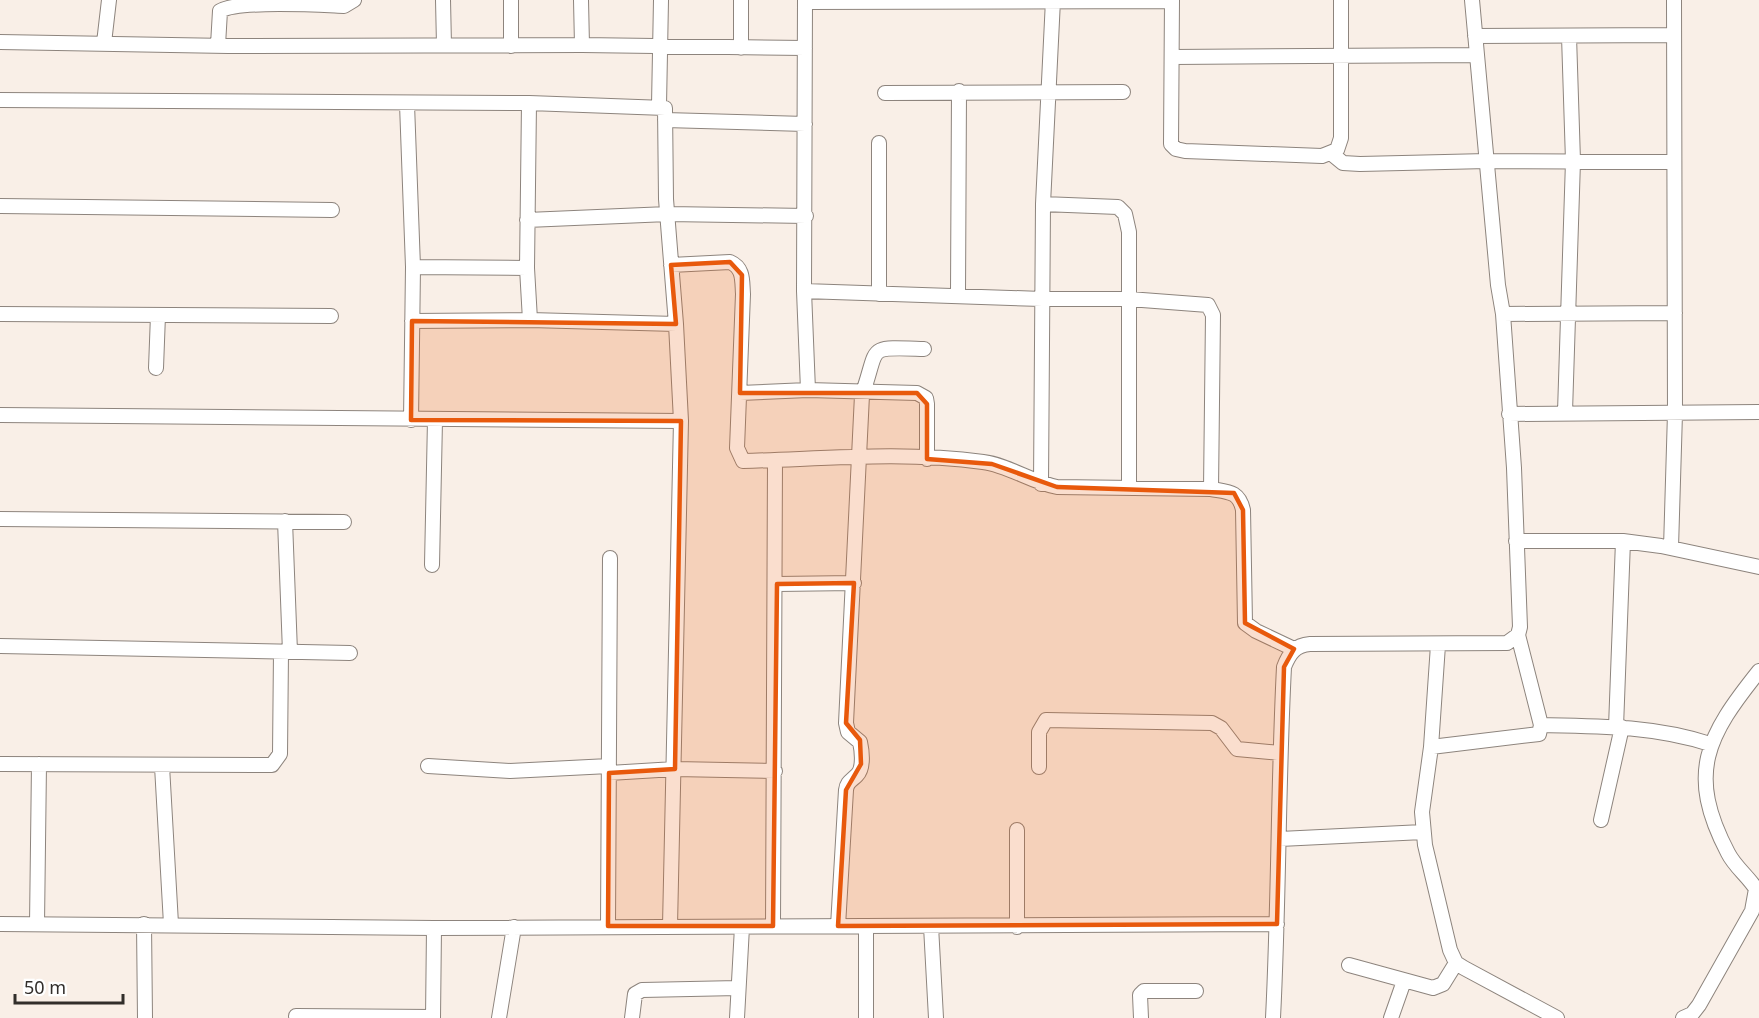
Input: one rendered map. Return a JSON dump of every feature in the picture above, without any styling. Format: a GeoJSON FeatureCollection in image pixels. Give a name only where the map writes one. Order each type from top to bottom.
{"type":"FeatureCollection","features":[{"type":"Feature","properties":{"kind":"street"},"geometry":{"type":"LineString","coordinates":[[104,43],[109,0]]}},
{"type":"Feature","properties":{"kind":"street"},"geometry":{"type":"LineString","coordinates":[[218,45],[220,11],[228,7],[262,2],[344,6],[354,0]]}},
{"type":"Feature","properties":{"kind":"street"},"geometry":{"type":"LineString","coordinates":[[443,0],[444,45]]}},
{"type":"Feature","properties":{"kind":"street"},"geometry":{"type":"LineString","coordinates":[[511,46],[512,0]]}},
{"type":"Feature","properties":{"kind":"street"},"geometry":{"type":"LineString","coordinates":[[581,0],[582,45]]}},
{"type":"Feature","properties":{"kind":"street"},"geometry":{"type":"LineString","coordinates":[[659,105],[661,0]]}},
{"type":"Feature","properties":{"kind":"street"},"geometry":{"type":"LineString","coordinates":[[741,0],[741,48]]}},
{"type":"Feature","properties":{"kind":"street"},"geometry":{"type":"LineString","coordinates":[[1332,154],[1337,150],[1341,138],[1341,0]]}},
{"type":"Feature","properties":{"kind":"street"},"geometry":{"type":"LineString","coordinates":[[1431,747],[1534,737],[1539,734],[1541,724],[1518,635],[1516,541],[1503,314],[1472,0]]}},
{"type":"Feature","properties":{"kind":"street"},"geometry":{"type":"LineString","coordinates":[[1671,548],[1675,413],[1674,0]]}},
{"type":"Feature","properties":{"kind":"street"},"geometry":{"type":"LineString","coordinates":[[808,390],[804,291],[805,1],[1172,1],[1173,57],[1170,136],[1171,144],[1176,149],[1332,154],[1343,163],[1360,164],[1487,161],[1674,162]]}},
{"type":"Feature","properties":{"kind":"street"},"geometry":{"type":"LineString","coordinates":[[1041,484],[1043,204],[1053,1]]}},
{"type":"Feature","properties":{"kind":"street"},"geometry":{"type":"LineString","coordinates":[[1475,36],[1674,35]]}},
{"type":"Feature","properties":{"kind":"street"},"geometry":{"type":"LineString","coordinates":[[1566,412],[1573,161],[1569,36]]}},
{"type":"Feature","properties":{"kind":"street"},"geometry":{"type":"LineString","coordinates":[[0,42],[805,48]]}},
{"type":"Feature","properties":{"kind":"street"},"geometry":{"type":"LineString","coordinates":[[1173,57],[1341,54],[1477,56]]}},
{"type":"Feature","properties":{"kind":"street"},"geometry":{"type":"LineString","coordinates":[[958,294],[959,91]]}},
{"type":"Feature","properties":{"kind":"street"},"geometry":{"type":"LineString","coordinates":[[885,93],[1123,92]]}},
{"type":"Feature","properties":{"kind":"street"},"geometry":{"type":"LineString","coordinates":[[0,100],[528,103],[659,105],[665,108],[668,214],[681,421],[670,926]]}},
{"type":"Feature","properties":{"kind":"street"},"geometry":{"type":"LineString","coordinates":[[528,103],[527,268],[530,320]]}},
{"type":"Feature","properties":{"kind":"street"},"geometry":{"type":"LineString","coordinates":[[407,104],[413,267],[411,420]]}},
{"type":"Feature","properties":{"kind":"street"},"geometry":{"type":"LineString","coordinates":[[664,120],[805,124]]}},
{"type":"Feature","properties":{"kind":"street"},"geometry":{"type":"LineString","coordinates":[[879,143],[879,294]]}},
{"type":"Feature","properties":{"kind":"street"},"geometry":{"type":"LineString","coordinates":[[1043,204],[1104,206],[1122,210],[1129,232],[1129,488]]}},
{"type":"Feature","properties":{"kind":"street"},"geometry":{"type":"LineString","coordinates":[[0,206],[332,210]]}},
{"type":"Feature","properties":{"kind":"street"},"geometry":{"type":"LineString","coordinates":[[527,220],[668,214],[806,216]]}},
{"type":"Feature","properties":{"kind":"street"},"geometry":{"type":"LineString","coordinates":[[671,265],[730,262],[737,265],[740,270],[743,294],[737,448],[740,459],[775,461],[861,456],[927,459],[992,464],[1041,484],[1068,489],[1211,489],[1234,493],[1241,500],[1245,623],[1256,631],[1294,649]]}},
{"type":"Feature","properties":{"kind":"street"},"geometry":{"type":"LineString","coordinates":[[413,267],[527,268]]}},
{"type":"Feature","properties":{"kind":"street"},"geometry":{"type":"LineString","coordinates":[[804,291],[1202,303],[1211,309],[1211,489]]}},
{"type":"Feature","properties":{"kind":"street"},"geometry":{"type":"LineString","coordinates":[[1503,314],[1675,313]]}},
{"type":"Feature","properties":{"kind":"street"},"geometry":{"type":"LineString","coordinates":[[0,314],[331,316]]}},
{"type":"Feature","properties":{"kind":"street"},"geometry":{"type":"LineString","coordinates":[[156,368],[158,315]]}},
{"type":"Feature","properties":{"kind":"street"},"geometry":{"type":"LineString","coordinates":[[412,321],[530,320],[676,324]]}},
{"type":"Feature","properties":{"kind":"street"},"geometry":{"type":"LineString","coordinates":[[838,926],[846,790],[848,782],[858,775],[861,764],[860,742],[848,732],[846,723],[861,456],[860,427],[864,390],[872,357],[880,350],[924,349]]}},
{"type":"Feature","properties":{"kind":"street"},"geometry":{"type":"LineString","coordinates":[[740,393],[808,390],[917,393],[926,398],[927,459]]}},
{"type":"Feature","properties":{"kind":"street"},"geometry":{"type":"LineString","coordinates":[[1509,414],[1759,412]]}},
{"type":"Feature","properties":{"kind":"street"},"geometry":{"type":"LineString","coordinates":[[0,415],[681,421]]}},
{"type":"Feature","properties":{"kind":"street"},"geometry":{"type":"LineString","coordinates":[[432,565],[435,420]]}},
{"type":"Feature","properties":{"kind":"street"},"geometry":{"type":"LineString","coordinates":[[773,926],[777,584],[775,461]]}},
{"type":"Feature","properties":{"kind":"street"},"geometry":{"type":"LineString","coordinates":[[0,519],[344,522]]}},
{"type":"Feature","properties":{"kind":"street"},"geometry":{"type":"LineString","coordinates":[[0,764],[263,767],[277,761],[280,754],[286,652],[285,521]]}},
{"type":"Feature","properties":{"kind":"street"},"geometry":{"type":"LineString","coordinates":[[1516,541],[1623,541],[1671,548],[1759,567]]}},
{"type":"Feature","properties":{"kind":"street"},"geometry":{"type":"LineString","coordinates":[[1601,820],[1619,727],[1623,541]]}},
{"type":"Feature","properties":{"kind":"street"},"geometry":{"type":"LineString","coordinates":[[608,926],[610,558]]}},
{"type":"Feature","properties":{"kind":"street"},"geometry":{"type":"LineString","coordinates":[[777,584],[854,583]]}},
{"type":"Feature","properties":{"kind":"street"},"geometry":{"type":"LineString","coordinates":[[1273,1018],[1280,839],[1280,753],[1284,667],[1287,657],[1301,645],[1310,644],[1507,643],[1518,635]]}},
{"type":"Feature","properties":{"kind":"street"},"geometry":{"type":"LineString","coordinates":[[1438,645],[1431,747],[1423,793],[1423,832],[1450,950],[1456,963],[1557,1018]]}},
{"type":"Feature","properties":{"kind":"street"},"geometry":{"type":"LineString","coordinates":[[0,646],[350,653]]}},
{"type":"Feature","properties":{"kind":"street"},"geometry":{"type":"LineString","coordinates":[[1683,1018],[1692,1014],[1699,1005],[1752,911],[1758,890],[1729,854],[1709,809],[1706,791],[1710,744],[1728,710],[1759,671]]}},
{"type":"Feature","properties":{"kind":"street"},"geometry":{"type":"LineString","coordinates":[[1039,767],[1039,732],[1046,720],[1212,723],[1221,728],[1237,749],[1280,753]]}},
{"type":"Feature","properties":{"kind":"street"},"geometry":{"type":"LineString","coordinates":[[1541,724],[1671,732],[1710,744]]}},
{"type":"Feature","properties":{"kind":"street"},"geometry":{"type":"LineString","coordinates":[[37,924],[39,764]]}},
{"type":"Feature","properties":{"kind":"street"},"geometry":{"type":"LineString","coordinates":[[162,766],[171,924]]}},
{"type":"Feature","properties":{"kind":"street"},"geometry":{"type":"LineString","coordinates":[[428,766],[510,771],[675,769],[775,771]]}},
{"type":"Feature","properties":{"kind":"street"},"geometry":{"type":"LineString","coordinates":[[1017,830],[1017,927]]}},
{"type":"Feature","properties":{"kind":"street"},"geometry":{"type":"LineString","coordinates":[[1280,839],[1423,832]]}},
{"type":"Feature","properties":{"kind":"street"},"geometry":{"type":"LineString","coordinates":[[0,924],[434,928],[1277,924]]}},
{"type":"Feature","properties":{"kind":"street"},"geometry":{"type":"LineString","coordinates":[[144,924],[145,1018]]}},
{"type":"Feature","properties":{"kind":"street"},"geometry":{"type":"LineString","coordinates":[[866,926],[866,1018]]}},
{"type":"Feature","properties":{"kind":"street"},"geometry":{"type":"LineString","coordinates":[[931,926],[936,1018]]}},
{"type":"Feature","properties":{"kind":"street"},"geometry":{"type":"LineString","coordinates":[[499,1018],[514,927]]}},
{"type":"Feature","properties":{"kind":"street"},"geometry":{"type":"LineString","coordinates":[[737,1018],[742,927]]}},
{"type":"Feature","properties":{"kind":"street"},"geometry":{"type":"LineString","coordinates":[[296,1016],[433,1018],[434,928]]}},
{"type":"Feature","properties":{"kind":"street"},"geometry":{"type":"LineString","coordinates":[[1349,965],[1404,981],[1439,988],[1456,963]]}},
{"type":"Feature","properties":{"kind":"street"},"geometry":{"type":"LineString","coordinates":[[1391,1018],[1404,981]]}},
{"type":"Feature","properties":{"kind":"street"},"geometry":{"type":"LineString","coordinates":[[632,1018],[635,994],[642,990],[738,988]]}},
{"type":"Feature","properties":{"kind":"street"},"geometry":{"type":"LineString","coordinates":[[1141,1018],[1140,995],[1144,991],[1196,991]]}},
{"type":"Feature","properties":{"kind":"highlighted area"},"geometry":{"type":"Polygon","coordinates":[[[730,262],[742,275],[740,393],[917,393],[927,404],[927,459],[992,464],[1057,487],[1234,493],[1243,510],[1245,623],[1294,649],[1284,667],[1277,924],[838,926],[846,790],[861,764],[860,740],[846,723],[854,583],[777,584],[773,926],[608,926],[609,773],[675,769],[681,421],[411,420],[412,321],[676,324],[671,265],[730,262]]]}}]}
